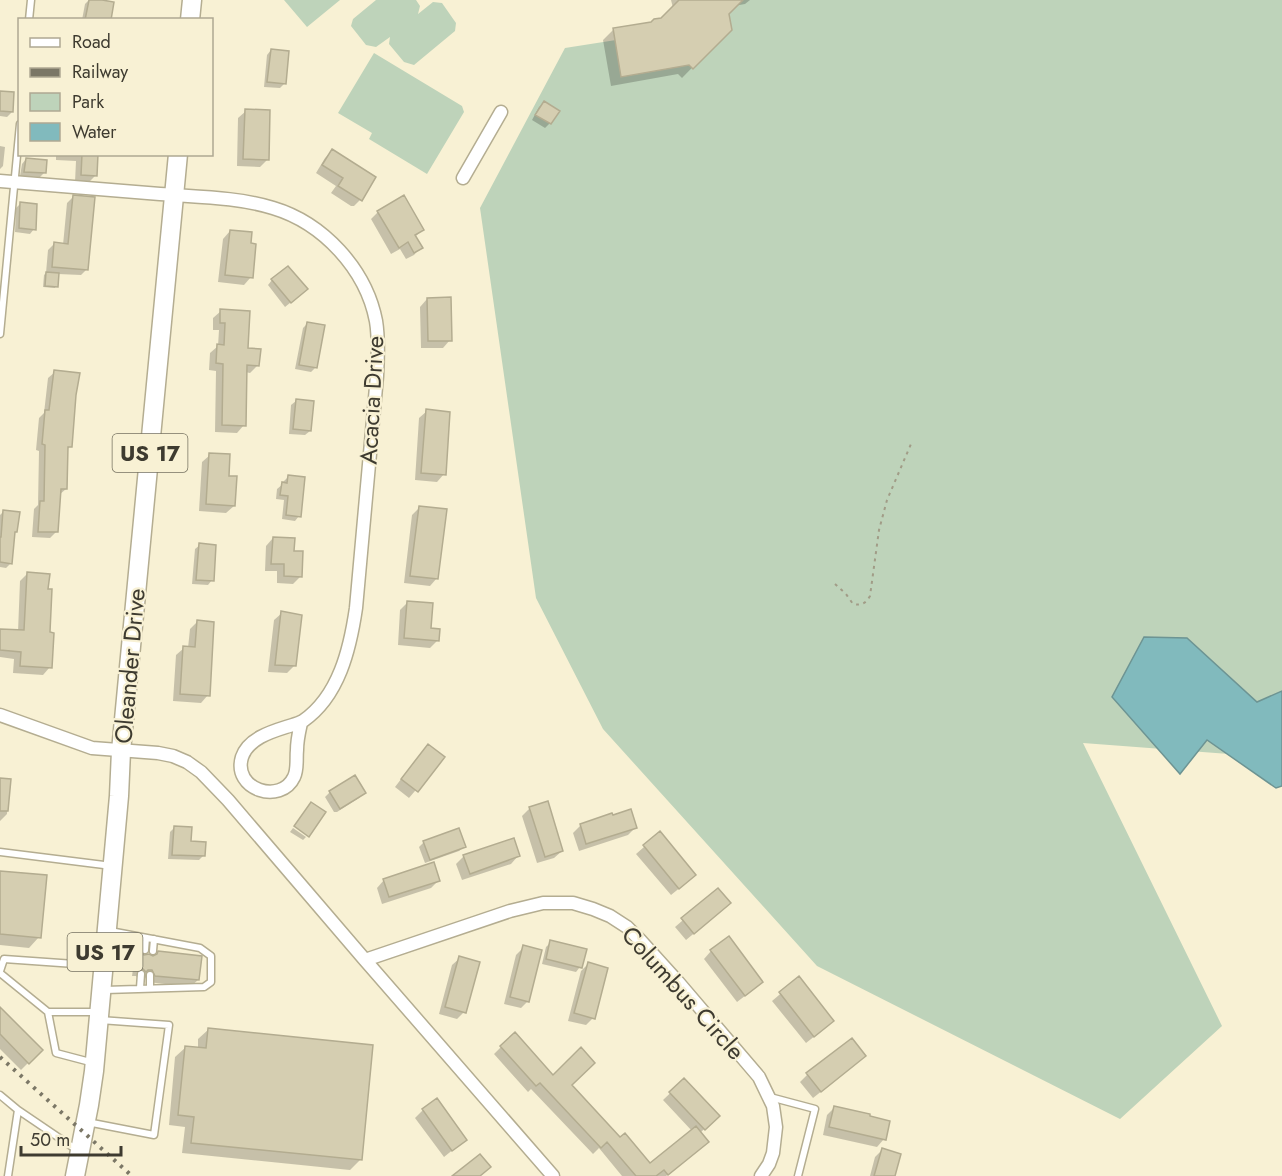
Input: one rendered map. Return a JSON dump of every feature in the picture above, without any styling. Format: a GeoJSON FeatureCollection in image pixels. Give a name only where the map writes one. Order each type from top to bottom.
{"type":"FeatureCollection","features":[{"type":"Feature","properties":{"kind":"main road"},"geometry":{"type":"LineString","coordinates":[[190,18],[192,0]]}},
{"type":"Feature","properties":{"kind":"main road","name":"Oleander Drive"},"geometry":{"type":"LineString","coordinates":[[75,1176],[86,1122],[99,1016],[121,751],[178,156]]}},
{"type":"Feature","properties":{"kind":"street"},"geometry":{"type":"LineString","coordinates":[[463,178],[501,112]]}},
{"type":"Feature","properties":{"kind":"street","name":"Acacia Drive"},"geometry":{"type":"LineString","coordinates":[[0,181],[242,201],[284,211],[304,221],[329,240],[350,263],[365,290],[375,319],[378,349],[377,376],[352,635],[340,674],[314,711],[301,723],[266,734],[249,745],[244,752],[241,760],[244,778],[256,790],[271,792],[286,787],[290,783],[296,771],[297,744],[301,723]]}},
{"type":"Feature","properties":{"kind":"street"},"geometry":{"type":"LineString","coordinates":[[0,715],[92,748],[173,756],[201,772],[228,800],[553,1176]]}},
{"type":"Feature","properties":{"kind":"street","name":"Columbus Circle"},"geometry":{"type":"LineString","coordinates":[[365,960],[499,915],[543,903],[573,903],[610,916],[627,927],[640,940],[753,1068],[769,1096],[775,1117],[775,1143],[769,1164],[761,1176]]}},
{"type":"Feature","properties":{"kind":"lane"},"geometry":{"type":"LineString","coordinates":[[29,18],[31,0]]}},
{"type":"Feature","properties":{"kind":"lane"},"geometry":{"type":"LineString","coordinates":[[0,334],[18,143]]}},
{"type":"Feature","properties":{"kind":"lane"},"geometry":{"type":"LineString","coordinates":[[0,852],[113,866]]}},
{"type":"Feature","properties":{"kind":"lane"},"geometry":{"type":"LineString","coordinates":[[101,990],[204,987],[211,982],[211,956],[200,948],[107,931]]}},
{"type":"Feature","properties":{"kind":"lane"},"geometry":{"type":"LineString","coordinates":[[145,950],[146,938]]}},
{"type":"Feature","properties":{"kind":"lane"},"geometry":{"type":"LineString","coordinates":[[153,951],[154,939]]}},
{"type":"Feature","properties":{"kind":"lane"},"geometry":{"type":"LineString","coordinates":[[183,954],[184,945]]}},
{"type":"Feature","properties":{"kind":"lane"},"geometry":{"type":"LineString","coordinates":[[86,1122],[154,1135],[169,1026],[99,1016],[48,1012],[0,972],[4,959],[103,967]]}},
{"type":"Feature","properties":{"kind":"lane"},"geometry":{"type":"LineString","coordinates":[[141,974],[141,988]]}},
{"type":"Feature","properties":{"kind":"lane"},"geometry":{"type":"LineString","coordinates":[[150,975],[150,988]]}},
{"type":"Feature","properties":{"kind":"lane"},"geometry":{"type":"LineString","coordinates":[[181,978],[181,987]]}},
{"type":"Feature","properties":{"kind":"lane"},"geometry":{"type":"LineString","coordinates":[[48,1012],[56,1053],[94,1063]]}},
{"type":"Feature","properties":{"kind":"lane"},"geometry":{"type":"LineString","coordinates":[[0,1095],[80,1152]]}},
{"type":"Feature","properties":{"kind":"lane"},"geometry":{"type":"LineString","coordinates":[[769,1096],[815,1108],[798,1176]]}},
{"type":"Feature","properties":{"kind":"lane"},"geometry":{"type":"LineString","coordinates":[[8,1176],[18,1110]]}},
{"type":"Feature","properties":{"kind":"path"},"geometry":{"type":"LineString","coordinates":[[835,584],[853,604],[858,606],[866,603],[870,596],[879,530],[887,500],[911,444]]}},
{"type":"Feature","properties":{"kind":"green space"},"geometry":{"type":"Polygon","coordinates":[[[284,0],[340,0],[307,27],[284,0]]]}},
{"type":"Feature","properties":{"kind":"green space"},"geometry":{"type":"Polygon","coordinates":[[[376,0],[416,0],[420,6],[418,14],[433,2],[442,3],[456,23],[455,31],[414,65],[404,62],[389,44],[390,37],[376,47],[366,45],[351,26],[353,19],[376,0]]]}},
{"type":"Feature","properties":{"kind":"green space"},"geometry":{"type":"Polygon","coordinates":[[[737,0],[1282,0],[1282,758],[1083,743],[1222,1026],[1120,1119],[817,966],[603,729],[536,598],[480,208],[565,48],[718,24],[737,0]]]}},
{"type":"Feature","properties":{"kind":"green space"},"geometry":{"type":"Polygon","coordinates":[[[374,53],[462,106],[464,112],[427,174],[369,139],[372,133],[338,113],[374,53]]]}},
{"type":"Feature","properties":{"kind":"water"},"geometry":{"type":"Polygon","coordinates":[[[1144,637],[1187,638],[1257,702],[1282,691],[1282,786],[1276,788],[1207,740],[1180,774],[1112,697],[1144,637]]]}},
{"type":"Feature","properties":{"kind":"building"},"geometry":{"type":"Polygon","coordinates":[[[89,0],[114,2],[111,18],[85,18],[89,0]]]}},
{"type":"Feature","properties":{"kind":"building"},"geometry":{"type":"Polygon","coordinates":[[[679,0],[743,0],[729,14],[732,30],[693,69],[689,65],[621,77],[613,28],[651,22],[661,18],[679,0]]]}},
{"type":"Feature","properties":{"kind":"building"},"geometry":{"type":"Polygon","coordinates":[[[271,49],[289,51],[286,84],[267,82],[271,49]]]}},
{"type":"Feature","properties":{"kind":"building"},"geometry":{"type":"Polygon","coordinates":[[[0,91],[14,92],[13,112],[0,111],[0,91]]]}},
{"type":"Feature","properties":{"kind":"building"},"geometry":{"type":"Polygon","coordinates":[[[544,101],[560,111],[551,124],[535,115],[544,101]]]}},
{"type":"Feature","properties":{"kind":"building"},"geometry":{"type":"Polygon","coordinates":[[[245,109],[270,110],[269,160],[243,159],[245,109]]]}},
{"type":"Feature","properties":{"kind":"building"},"geometry":{"type":"Polygon","coordinates":[[[332,149],[376,177],[362,201],[338,186],[343,178],[322,165],[332,149]]]}},
{"type":"Feature","properties":{"kind":"building"},"geometry":{"type":"Polygon","coordinates":[[[82,156],[98,156],[97,176],[81,175],[82,156]]]}},
{"type":"Feature","properties":{"kind":"building"},"geometry":{"type":"Polygon","coordinates":[[[26,158],[47,160],[46,173],[24,172],[26,158]]]}},
{"type":"Feature","properties":{"kind":"building"},"geometry":{"type":"Polygon","coordinates":[[[73,195],[95,197],[88,270],[52,267],[54,242],[68,244],[73,195]]]}},
{"type":"Feature","properties":{"kind":"building"},"geometry":{"type":"Polygon","coordinates":[[[404,195],[424,230],[415,235],[423,248],[414,253],[408,242],[399,248],[377,211],[404,195]]]}},
{"type":"Feature","properties":{"kind":"building"},"geometry":{"type":"Polygon","coordinates":[[[20,202],[37,204],[36,230],[19,228],[20,202]]]}},
{"type":"Feature","properties":{"kind":"building"},"geometry":{"type":"Polygon","coordinates":[[[230,230],[252,232],[251,243],[256,244],[253,278],[225,275],[230,230]]]}},
{"type":"Feature","properties":{"kind":"building"},"geometry":{"type":"Polygon","coordinates":[[[288,266],[308,289],[291,303],[271,279],[288,266]]]}},
{"type":"Feature","properties":{"kind":"building"},"geometry":{"type":"Polygon","coordinates":[[[46,272],[59,273],[58,287],[45,286],[46,272]]]}},
{"type":"Feature","properties":{"kind":"building"},"geometry":{"type":"Polygon","coordinates":[[[451,297],[452,341],[428,341],[427,298],[451,297]]]}},
{"type":"Feature","properties":{"kind":"building"},"geometry":{"type":"Polygon","coordinates":[[[220,309],[250,311],[248,348],[261,349],[259,366],[247,365],[246,426],[222,425],[223,364],[216,363],[217,344],[224,345],[225,323],[220,323],[220,309]]]}},
{"type":"Feature","properties":{"kind":"building"},"geometry":{"type":"Polygon","coordinates":[[[307,322],[325,325],[317,368],[299,365],[307,322]]]}},
{"type":"Feature","properties":{"kind":"building"},"geometry":{"type":"Polygon","coordinates":[[[54,370],[80,373],[72,447],[68,447],[67,489],[61,489],[58,532],[38,532],[40,501],[44,501],[45,445],[42,444],[45,410],[49,410],[54,370]]]}},
{"type":"Feature","properties":{"kind":"building"},"geometry":{"type":"Polygon","coordinates":[[[296,399],[314,401],[311,431],[293,429],[296,399]]]}},
{"type":"Feature","properties":{"kind":"building"},"geometry":{"type":"Polygon","coordinates":[[[426,409],[450,412],[446,475],[421,473],[426,409]]]}},
{"type":"Feature","properties":{"kind":"building"},"geometry":{"type":"Polygon","coordinates":[[[209,453],[230,454],[229,476],[237,476],[235,506],[206,504],[209,453]]]}},
{"type":"Feature","properties":{"kind":"building"},"geometry":{"type":"Polygon","coordinates":[[[288,475],[305,477],[301,517],[286,515],[288,496],[280,495],[282,482],[287,483],[288,475]]]}},
{"type":"Feature","properties":{"kind":"building"},"geometry":{"type":"Polygon","coordinates":[[[419,506],[447,509],[438,579],[410,576],[419,506]]]}},
{"type":"Feature","properties":{"kind":"building"},"geometry":{"type":"Polygon","coordinates":[[[3,510],[20,512],[17,532],[15,532],[12,564],[0,562],[3,510]]]}},
{"type":"Feature","properties":{"kind":"building"},"geometry":{"type":"Polygon","coordinates":[[[273,537],[295,538],[294,551],[303,551],[302,577],[284,576],[284,564],[271,564],[273,537]]]}},
{"type":"Feature","properties":{"kind":"building"},"geometry":{"type":"Polygon","coordinates":[[[199,543],[216,545],[214,581],[196,580],[199,543]]]}},
{"type":"Feature","properties":{"kind":"building"},"geometry":{"type":"Polygon","coordinates":[[[27,572],[50,574],[48,589],[52,589],[50,632],[54,633],[52,668],[20,666],[21,652],[0,650],[0,629],[24,630],[27,572]]]}},
{"type":"Feature","properties":{"kind":"building"},"geometry":{"type":"Polygon","coordinates":[[[407,601],[433,603],[431,628],[440,629],[439,641],[404,638],[407,601]]]}},
{"type":"Feature","properties":{"kind":"building"},"geometry":{"type":"Polygon","coordinates":[[[281,611],[302,615],[296,666],[275,665],[281,611]]]}},
{"type":"Feature","properties":{"kind":"building"},"geometry":{"type":"Polygon","coordinates":[[[197,620],[214,622],[210,696],[180,694],[183,646],[195,647],[197,620]]]}},
{"type":"Feature","properties":{"kind":"building"},"geometry":{"type":"Polygon","coordinates":[[[428,744],[445,757],[418,792],[401,779],[428,744]]]}},
{"type":"Feature","properties":{"kind":"building"},"geometry":{"type":"Polygon","coordinates":[[[355,775],[366,793],[340,809],[329,791],[355,775]]]}},
{"type":"Feature","properties":{"kind":"building"},"geometry":{"type":"Polygon","coordinates":[[[0,778],[11,779],[8,811],[0,811],[0,778]]]}},
{"type":"Feature","properties":{"kind":"building"},"geometry":{"type":"Polygon","coordinates":[[[548,801],[563,851],[545,857],[529,807],[548,801]]]}},
{"type":"Feature","properties":{"kind":"building"},"geometry":{"type":"Polygon","coordinates":[[[311,802],[326,812],[309,837],[294,826],[311,802]]]}},
{"type":"Feature","properties":{"kind":"building"},"geometry":{"type":"Polygon","coordinates":[[[631,809],[637,828],[586,844],[580,824],[631,809]]]}},
{"type":"Feature","properties":{"kind":"building"},"geometry":{"type":"Polygon","coordinates":[[[174,826],[192,827],[191,841],[206,842],[205,856],[172,855],[174,826]]]}},
{"type":"Feature","properties":{"kind":"building"},"geometry":{"type":"Polygon","coordinates":[[[459,828],[466,847],[430,860],[423,841],[459,828]]]}},
{"type":"Feature","properties":{"kind":"building"},"geometry":{"type":"Polygon","coordinates":[[[660,831],[696,875],[679,889],[643,845],[660,831]]]}},
{"type":"Feature","properties":{"kind":"building"},"geometry":{"type":"Polygon","coordinates":[[[514,838],[520,856],[470,874],[463,855],[514,838]]]}},
{"type":"Feature","properties":{"kind":"building"},"geometry":{"type":"Polygon","coordinates":[[[434,862],[440,881],[389,897],[383,879],[434,862]]]}},
{"type":"Feature","properties":{"kind":"building"},"geometry":{"type":"Polygon","coordinates":[[[0,871],[47,875],[41,938],[0,934],[0,871]]]}},
{"type":"Feature","properties":{"kind":"building"},"geometry":{"type":"Polygon","coordinates":[[[718,888],[731,903],[694,934],[681,918],[718,888]]]}},
{"type":"Feature","properties":{"kind":"building"},"geometry":{"type":"Polygon","coordinates":[[[729,936],[763,982],[745,996],[710,950],[729,936]]]}},
{"type":"Feature","properties":{"kind":"building"},"geometry":{"type":"Polygon","coordinates":[[[550,940],[587,949],[582,968],[546,959],[550,940]]]}},
{"type":"Feature","properties":{"kind":"building"},"geometry":{"type":"Polygon","coordinates":[[[523,945],[542,950],[529,1002],[510,997],[523,945]]]}},
{"type":"Feature","properties":{"kind":"building"},"geometry":{"type":"Polygon","coordinates":[[[158,951],[202,956],[199,980],[155,976],[152,970],[146,972],[139,969],[141,953],[153,956],[158,951]]]}},
{"type":"Feature","properties":{"kind":"building"},"geometry":{"type":"Polygon","coordinates":[[[459,956],[480,962],[466,1013],[445,1007],[459,956]]]}},
{"type":"Feature","properties":{"kind":"building"},"geometry":{"type":"Polygon","coordinates":[[[588,962],[608,968],[595,1019],[574,1013],[588,962]]]}},
{"type":"Feature","properties":{"kind":"building"},"geometry":{"type":"Polygon","coordinates":[[[799,976],[834,1021],[814,1037],[779,992],[799,976]]]}},
{"type":"Feature","properties":{"kind":"building"},"geometry":{"type":"Polygon","coordinates":[[[0,1007],[43,1050],[29,1064],[0,1034],[0,1007]]]}},
{"type":"Feature","properties":{"kind":"building"},"geometry":{"type":"Polygon","coordinates":[[[208,1028],[373,1045],[362,1160],[191,1143],[194,1117],[178,1115],[185,1046],[206,1048],[208,1028]]]}},
{"type":"Feature","properties":{"kind":"building"},"geometry":{"type":"Polygon","coordinates":[[[515,1032],[553,1075],[581,1047],[595,1063],[572,1085],[620,1137],[625,1133],[650,1163],[696,1126],[709,1142],[668,1175],[664,1170],[656,1176],[636,1176],[607,1142],[601,1148],[540,1083],[536,1086],[500,1046],[515,1032]]]}},
{"type":"Feature","properties":{"kind":"building"},"geometry":{"type":"Polygon","coordinates":[[[852,1038],[866,1056],[821,1092],[806,1073],[852,1038]]]}},
{"type":"Feature","properties":{"kind":"building"},"geometry":{"type":"Polygon","coordinates":[[[684,1078],[720,1116],[705,1130],[669,1092],[684,1078]]]}},
{"type":"Feature","properties":{"kind":"building"},"geometry":{"type":"Polygon","coordinates":[[[437,1098],[467,1140],[452,1151],[422,1109],[437,1098]]]}},
{"type":"Feature","properties":{"kind":"building"},"geometry":{"type":"Polygon","coordinates":[[[834,1106],[890,1121],[886,1140],[829,1127],[834,1106]]]}},
{"type":"Feature","properties":{"kind":"building"},"geometry":{"type":"Polygon","coordinates":[[[882,1148],[901,1154],[895,1176],[874,1176],[882,1148]]]}},
{"type":"Feature","properties":{"kind":"building"},"geometry":{"type":"Polygon","coordinates":[[[480,1154],[491,1167],[480,1176],[452,1176],[480,1154]]]}},
{"type":"Feature","properties":{"kind":"railway"},"geometry":{"type":"LineString","coordinates":[[0,1057],[132,1176]]}}]}
